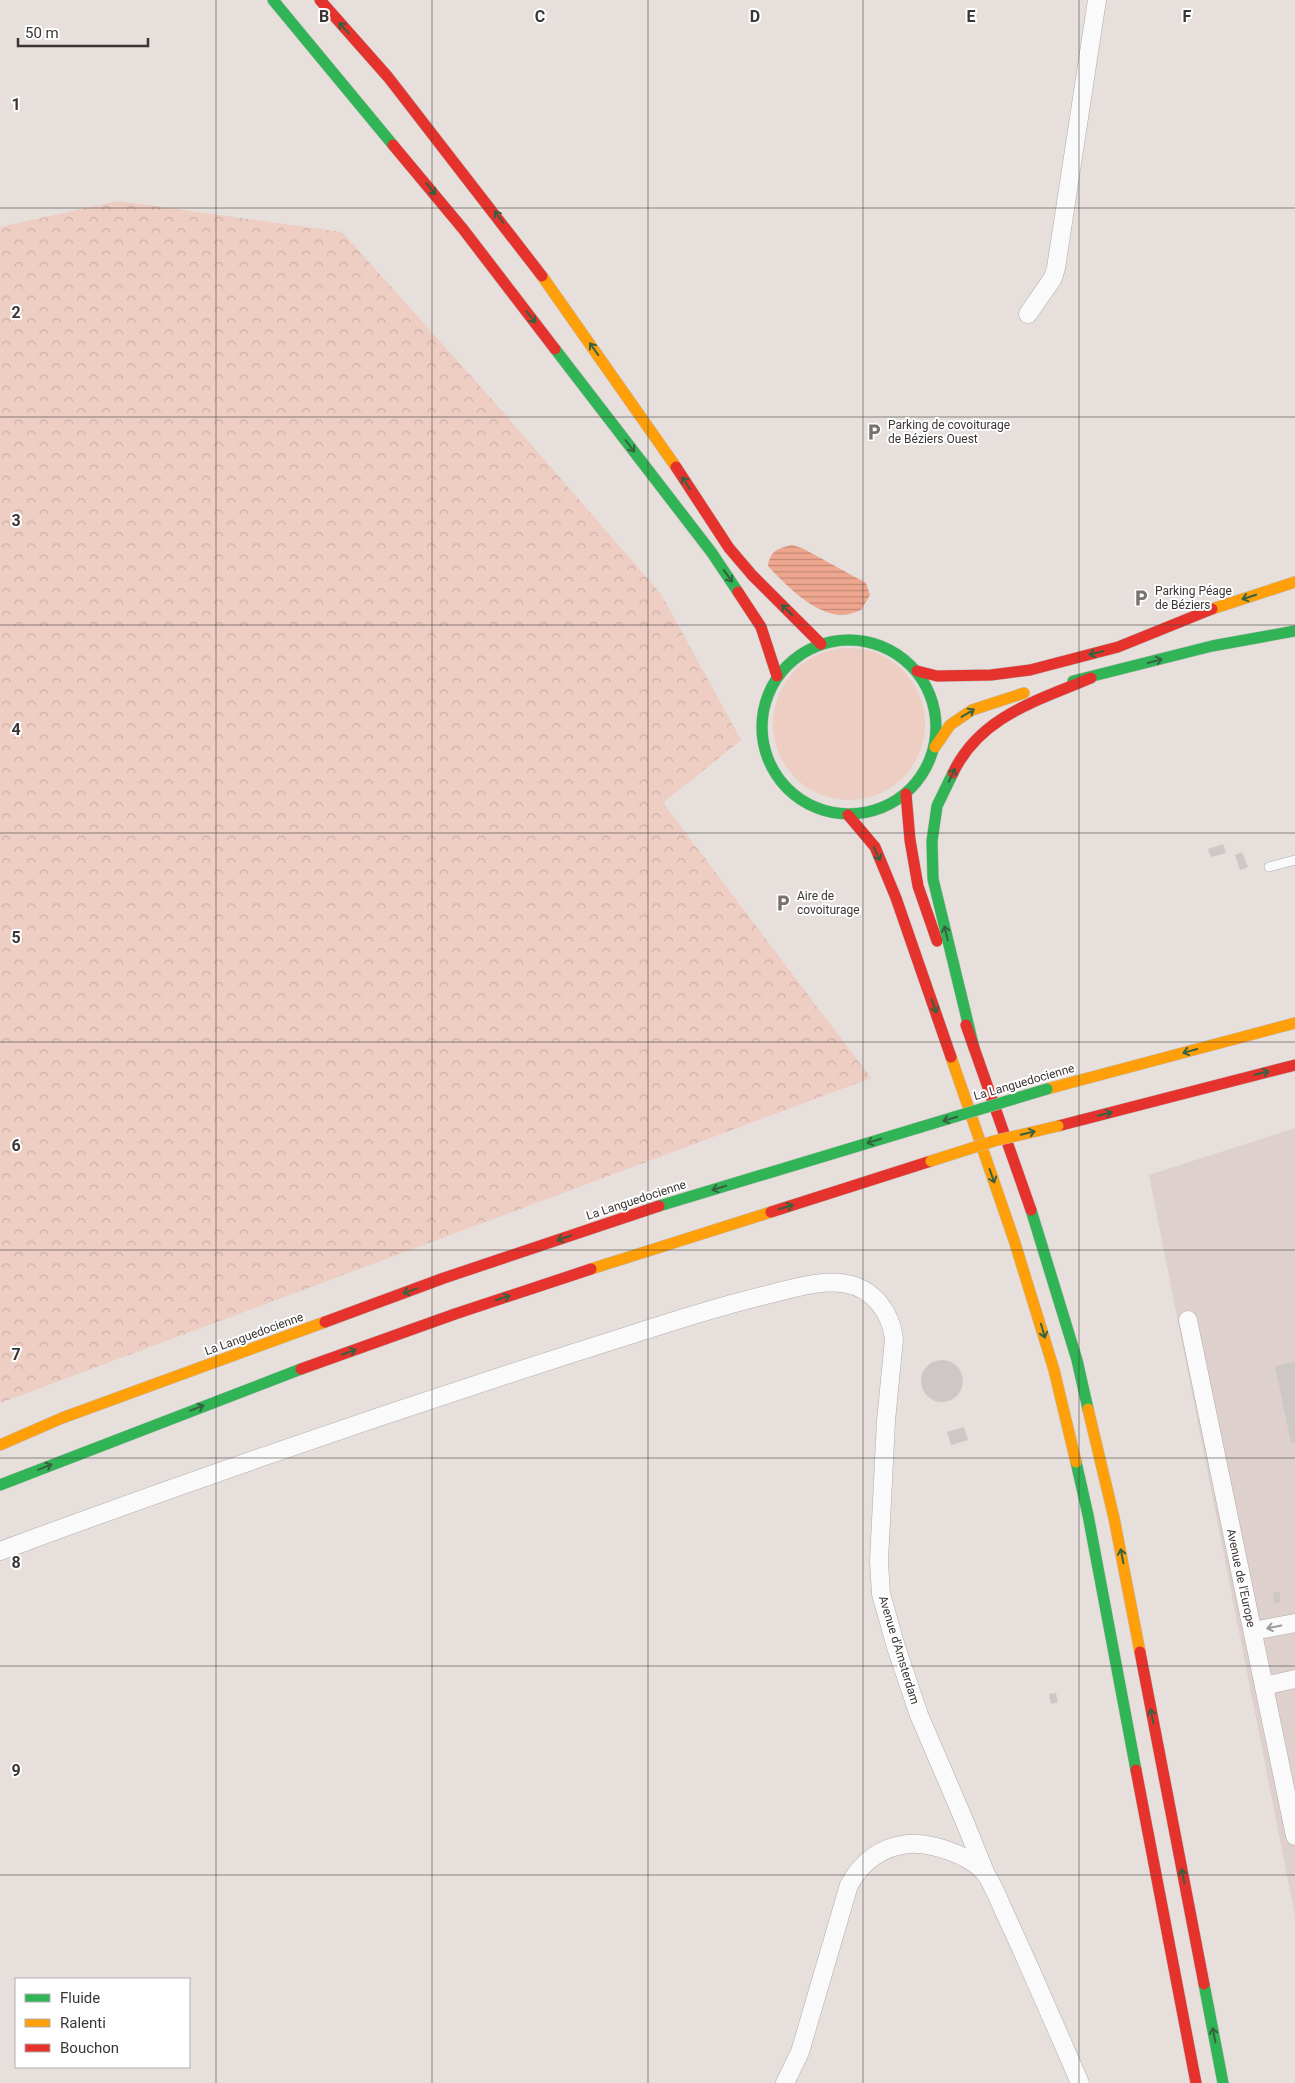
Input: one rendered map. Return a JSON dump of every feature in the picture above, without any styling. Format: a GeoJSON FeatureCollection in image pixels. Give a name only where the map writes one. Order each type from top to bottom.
{"type":"FeatureCollection","features":[{"type":"Feature","properties":{"kind":"main road"},"geometry":{"type":"LineString","coordinates":[[320,0],[388,77],[482,195],[565,307],[681,474],[729,548],[752,575],[821,644]]}},
{"type":"Feature","properties":{"kind":"main road"},"geometry":{"type":"LineString","coordinates":[[269,4],[400,152],[481,252],[712,553],[761,627],[777,676]]}},
{"type":"Feature","properties":{"kind":"main road"},"geometry":{"type":"LineString","coordinates":[[356,23],[388,77]]}},
{"type":"Feature","properties":{"kind":"main road"},"geometry":{"type":"LineString","coordinates":[[917,672],[936,676],[990,675],[1030,670],[1118,647],[1208,610],[1295,582]]}},
{"type":"Feature","properties":{"kind":"main road"},"geometry":{"type":"LineString","coordinates":[[935,747],[937,720],[931,694],[917,672],[905,659],[890,649],[868,642],[844,640],[821,644],[797,656],[777,676],[766,697],[761,720],[762,743],[770,766],[783,786],[802,801],[824,811],[848,815],[869,813],[906,794],[924,773],[935,747],[950,725],[972,710],[1043,688],[1090,678],[1212,646],[1295,631]]}},
{"type":"Feature","properties":{"kind":"main road"},"geometry":{"type":"LineString","coordinates":[[974,1048],[933,880],[932,841],[937,806],[958,762],[978,737],[1005,715],[1090,678]]}},
{"type":"Feature","properties":{"kind":"main road"},"geometry":{"type":"LineString","coordinates":[[906,794],[910,840],[918,886],[1042,1242],[1078,1360],[1114,1518],[1223,2083]]}},
{"type":"Feature","properties":{"kind":"main road"},"geometry":{"type":"LineString","coordinates":[[848,815],[874,847],[896,898],[1014,1240],[1054,1370],[1088,1515],[1196,2083]]}},
{"type":"Feature","properties":{"kind":"main road","name":"La Languedocienne"},"geometry":{"type":"LineString","coordinates":[[0,1445],[62,1418],[444,1278],[662,1205],[1047,1089],[1295,1023]]}},
{"type":"Feature","properties":{"kind":"main road"},"geometry":{"type":"LineString","coordinates":[[0,1485],[265,1382],[454,1314],[672,1242],[994,1141],[1295,1065]]}},
{"type":"Feature","properties":{"kind":"street"},"geometry":{"type":"LineString","coordinates":[[1028,314],[1053,278],[1056,268],[1097,0]]}},
{"type":"Feature","properties":{"kind":"street","name":"Avenue d'Amsterdam"},"geometry":{"type":"LineString","coordinates":[[0,1551],[242,1464],[543,1362],[756,1297],[794,1288],[830,1283],[848,1284],[872,1295],[886,1312],[892,1326],[894,1339],[886,1422],[879,1561],[882,1594],[896,1647],[919,1715],[985,1872],[1038,1983],[1080,2083]]}},
{"type":"Feature","properties":{"kind":"street","name":"Avenue de l'Europe"},"geometry":{"type":"LineString","coordinates":[[1188,1320],[1295,1833]]}},
{"type":"Feature","properties":{"kind":"street"},"geometry":{"type":"LineString","coordinates":[[1252,1631],[1295,1623]]}},
{"type":"Feature","properties":{"kind":"street"},"geometry":{"type":"LineString","coordinates":[[1264,1686],[1295,1680]]}},
{"type":"Feature","properties":{"kind":"street"},"geometry":{"type":"LineString","coordinates":[[785,2083],[800,2052],[849,1885],[857,1870],[879,1852],[896,1846],[914,1844],[954,1851],[985,1872]]}},
{"type":"Feature","properties":{"kind":"lane"},"geometry":{"type":"LineString","coordinates":[[1269,867],[1295,860]]}},
{"type":"Feature","properties":{"kind":"shaded area"},"geometry":{"type":"Polygon","coordinates":[[[792,545],[802,548],[866,583],[870,595],[861,610],[842,615],[821,610],[783,582],[768,566],[769,561],[776,551],[792,545]]]}},
{"type":"Feature","properties":{"kind":"shaded area"},"geometry":{"type":"Polygon","coordinates":[[[1295,1128],[1295,1916],[1149,1175],[1295,1128]]]}},
{"type":"Feature","properties":{"kind":"green space"},"geometry":{"type":"Polygon","coordinates":[[[118,201],[342,232],[488,395],[661,594],[741,740],[663,803],[871,1078],[0,1403],[0,227],[118,201]]]}},
{"type":"Feature","properties":{"kind":"green space"},"geometry":{"type":"Polygon","coordinates":[[[849,648],[878,654],[891,661],[902,671],[912,682],[919,695],[925,724],[919,753],[912,766],[902,777],[891,787],[878,794],[849,800],[820,794],[807,787],[796,777],[786,766],[779,753],[773,724],[779,695],[786,682],[796,671],[807,661],[820,654],[849,648]]]}},
{"type":"Feature","properties":{"kind":"building"},"geometry":{"type":"Polygon","coordinates":[[[1223,844],[1226,853],[1211,857],[1208,849],[1223,844]]]}},
{"type":"Feature","properties":{"kind":"building"},"geometry":{"type":"Polygon","coordinates":[[[1242,852],[1248,867],[1240,870],[1235,855],[1242,852]]]}},
{"type":"Feature","properties":{"kind":"building"},"geometry":{"type":"Polygon","coordinates":[[[942,1360],[957,1366],[963,1381],[957,1396],[942,1402],[927,1396],[921,1381],[927,1366],[942,1360]]]}},
{"type":"Feature","properties":{"kind":"building"},"geometry":{"type":"Polygon","coordinates":[[[1295,1362],[1295,1443],[1291,1443],[1275,1366],[1295,1362]]]}},
{"type":"Feature","properties":{"kind":"building"},"geometry":{"type":"Polygon","coordinates":[[[964,1427],[968,1440],[951,1445],[947,1432],[964,1427]]]}},
{"type":"Feature","properties":{"kind":"building"},"geometry":{"type":"Polygon","coordinates":[[[1279,1591],[1281,1602],[1274,1603],[1273,1593],[1279,1591]]]}},
{"type":"Feature","properties":{"kind":"building"},"geometry":{"type":"Polygon","coordinates":[[[1056,1693],[1058,1702],[1051,1704],[1049,1694],[1056,1693]]]}},
{"type":"Feature","properties":{"kind":"traffic: fast"},"geometry":{"type":"LineString","coordinates":[[273,0],[393,145]]}},
{"type":"Feature","properties":{"kind":"traffic: fast"},"geometry":{"type":"LineString","coordinates":[[555,349],[712,553],[738,592]]}},
{"type":"Feature","properties":{"kind":"traffic: fast"},"geometry":{"type":"LineString","coordinates":[[1073,681],[1212,646],[1295,631]]}},
{"type":"Feature","properties":{"kind":"traffic: fast"},"geometry":{"type":"LineString","coordinates":[[858,640],[882,646],[898,654],[911,665],[922,678],[930,694],[935,710],[936,727],[935,744],[930,760],[922,776],[911,789],[898,800],[874,811],[858,814],[840,814],[824,811],[800,800],[776,776],[763,744],[762,718],[765,702],[776,678],[800,654],[832,641],[858,640]]}},
{"type":"Feature","properties":{"kind":"traffic: fast"},"geometry":{"type":"LineString","coordinates":[[953,773],[937,806],[932,841],[933,879],[974,1048]]}},
{"type":"Feature","properties":{"kind":"traffic: fast"},"geometry":{"type":"LineString","coordinates":[[921,1127],[1047,1089]]}},
{"type":"Feature","properties":{"kind":"traffic: fast"},"geometry":{"type":"LineString","coordinates":[[659,1206],[921,1127]]}},
{"type":"Feature","properties":{"kind":"traffic: fast"},"geometry":{"type":"LineString","coordinates":[[1031,1210],[1077,1360],[1088,1409]]}},
{"type":"Feature","properties":{"kind":"traffic: fast"},"geometry":{"type":"LineString","coordinates":[[0,1485],[301,1369]]}},
{"type":"Feature","properties":{"kind":"traffic: fast"},"geometry":{"type":"LineString","coordinates":[[1076,1462],[1088,1515],[1136,1770]]}},
{"type":"Feature","properties":{"kind":"traffic: fast"},"geometry":{"type":"LineString","coordinates":[[1204,1984],[1223,2083]]}},
{"type":"Feature","properties":{"kind":"traffic: slow"},"geometry":{"type":"LineString","coordinates":[[542,276],[676,467]]}},
{"type":"Feature","properties":{"kind":"traffic: slow"},"geometry":{"type":"LineString","coordinates":[[1212,609],[1295,582]]}},
{"type":"Feature","properties":{"kind":"traffic: slow"},"geometry":{"type":"LineString","coordinates":[[935,747],[950,725],[972,710],[1024,693]]}},
{"type":"Feature","properties":{"kind":"traffic: slow"},"geometry":{"type":"LineString","coordinates":[[1047,1089],[1295,1023]]}},
{"type":"Feature","properties":{"kind":"traffic: slow"},"geometry":{"type":"LineString","coordinates":[[951,1057],[1014,1240],[1054,1370],[1076,1462]]}},
{"type":"Feature","properties":{"kind":"traffic: slow"},"geometry":{"type":"LineString","coordinates":[[931,1161],[994,1141],[1058,1126]]}},
{"type":"Feature","properties":{"kind":"traffic: slow"},"geometry":{"type":"LineString","coordinates":[[591,1269],[771,1212]]}},
{"type":"Feature","properties":{"kind":"traffic: slow"},"geometry":{"type":"LineString","coordinates":[[0,1445],[62,1418],[325,1322]]}},
{"type":"Feature","properties":{"kind":"traffic: slow"},"geometry":{"type":"LineString","coordinates":[[1088,1409],[1114,1518],[1140,1652]]}},
{"type":"Feature","properties":{"kind":"traffic: jam"},"geometry":{"type":"LineString","coordinates":[[320,0],[388,77],[542,276]]}},
{"type":"Feature","properties":{"kind":"traffic: jam"},"geometry":{"type":"LineString","coordinates":[[393,145],[463,229],[555,349]]}},
{"type":"Feature","properties":{"kind":"traffic: jam"},"geometry":{"type":"LineString","coordinates":[[676,467],[729,548],[752,575],[821,644]]}},
{"type":"Feature","properties":{"kind":"traffic: jam"},"geometry":{"type":"LineString","coordinates":[[738,592],[761,627],[777,676]]}},
{"type":"Feature","properties":{"kind":"traffic: jam"},"geometry":{"type":"LineString","coordinates":[[917,671],[937,676],[991,675],[1030,670],[1118,647],[1212,609]]}},
{"type":"Feature","properties":{"kind":"traffic: jam"},"geometry":{"type":"LineString","coordinates":[[953,773],[964,753],[978,737],[994,724],[1031,703],[1091,678]]}},
{"type":"Feature","properties":{"kind":"traffic: jam"},"geometry":{"type":"LineString","coordinates":[[906,794],[910,840],[918,886],[937,941]]}},
{"type":"Feature","properties":{"kind":"traffic: jam"},"geometry":{"type":"LineString","coordinates":[[848,815],[875,847],[896,898],[951,1057]]}},
{"type":"Feature","properties":{"kind":"traffic: jam"},"geometry":{"type":"LineString","coordinates":[[966,1025],[1031,1210]]}},
{"type":"Feature","properties":{"kind":"traffic: jam"},"geometry":{"type":"LineString","coordinates":[[1058,1126],[1295,1065]]}},
{"type":"Feature","properties":{"kind":"traffic: jam"},"geometry":{"type":"LineString","coordinates":[[771,1212],[931,1161]]}},
{"type":"Feature","properties":{"kind":"traffic: jam"},"geometry":{"type":"LineString","coordinates":[[325,1322],[444,1278],[659,1206]]}},
{"type":"Feature","properties":{"kind":"traffic: jam"},"geometry":{"type":"LineString","coordinates":[[301,1369],[455,1314],[591,1269]]}},
{"type":"Feature","properties":{"kind":"traffic: jam"},"geometry":{"type":"LineString","coordinates":[[1140,1652],[1204,1984]]}},
{"type":"Feature","properties":{"kind":"traffic: jam"},"geometry":{"type":"LineString","coordinates":[[1136,1770],[1196,2083]]}},
{"type":"Feature","properties":{"kind":"place","name":"Parking de covoiturage de Béziers Ouest"},"geometry":{"type":"Point","coordinates":[874,432]}},
{"type":"Feature","properties":{"kind":"place","name":"Parking Péage de Béziers"},"geometry":{"type":"Point","coordinates":[1141,598]}},
{"type":"Feature","properties":{"kind":"place","name":"Aire de covoiturage"},"geometry":{"type":"Point","coordinates":[783,903]}}]}
